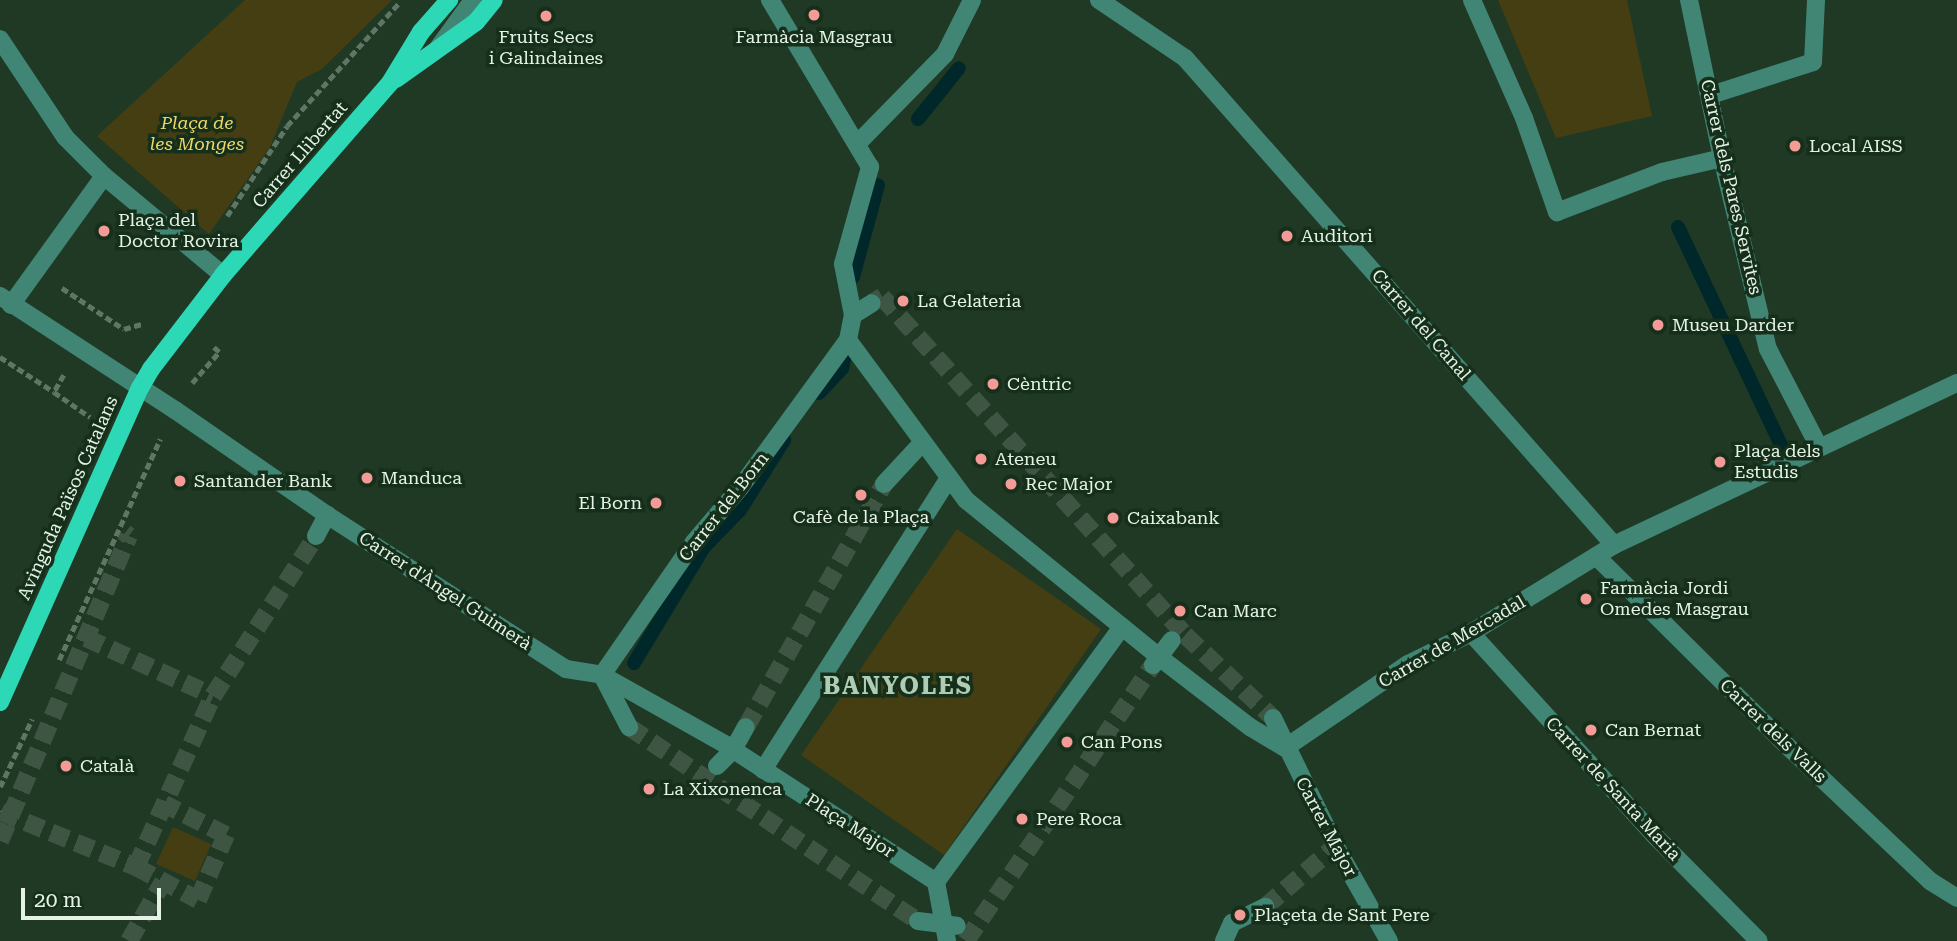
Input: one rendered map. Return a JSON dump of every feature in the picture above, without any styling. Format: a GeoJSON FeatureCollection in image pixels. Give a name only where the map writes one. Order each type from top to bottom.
{"type":"FeatureCollection","features":[{"type":"Feature","properties":{"kind":"main road","name":"Carrer Llibertat"},"geometry":{"type":"LineString","coordinates":[[140,388],[183,325],[223,275],[390,83],[421,32],[464,6],[494,0]]}},
{"type":"Feature","properties":{"kind":"main road","name":"Carrer Llibertat"},"geometry":{"type":"LineString","coordinates":[[390,83],[436,51],[464,6]]}},
{"type":"Feature","properties":{"kind":"main road","name":"Avinguda Països Catalans"},"geometry":{"type":"LineString","coordinates":[[0,702],[140,388]]}},
{"type":"Feature","properties":{"kind":"street"},"geometry":{"type":"LineString","coordinates":[[770,0],[870,167],[842,264],[853,315],[848,340],[966,500],[1122,627],[1159,661],[1250,727],[1285,748]]}},
{"type":"Feature","properties":{"kind":"street"},"geometry":{"type":"LineString","coordinates":[[857,145],[945,54],[972,0]]}},
{"type":"Feature","properties":{"kind":"street","name":"Carrer del Canal"},"geometry":{"type":"LineString","coordinates":[[1098,0],[1185,58],[1614,545]]}},
{"type":"Feature","properties":{"kind":"street"},"geometry":{"type":"LineString","coordinates":[[1472,0],[1524,118],[1557,212],[1662,172],[1722,158]]}},
{"type":"Feature","properties":{"kind":"street","name":"Carrer dels Pares Servites"},"geometry":{"type":"LineString","coordinates":[[1689,0],[1711,95],[1722,158],[1768,349],[1819,447]]}},
{"type":"Feature","properties":{"kind":"street"},"geometry":{"type":"LineString","coordinates":[[1711,95],[1813,62],[1816,0]]}},
{"type":"Feature","properties":{"kind":"street"},"geometry":{"type":"LineString","coordinates":[[0,39],[65,137],[104,176],[223,275]]}},
{"type":"Feature","properties":{"kind":"street"},"geometry":{"type":"LineString","coordinates":[[6,301],[36,270],[104,176]]}},
{"type":"Feature","properties":{"kind":"street","name":"Carrer d'Àngel Guimerà"},"geometry":{"type":"LineString","coordinates":[[6,301],[175,410],[327,515],[566,669],[602,675],[763,770]]}},
{"type":"Feature","properties":{"kind":"street"},"geometry":{"type":"LineString","coordinates":[[853,315],[872,303]]}},
{"type":"Feature","properties":{"kind":"street","name":"Carrer del Born"},"geometry":{"type":"LineString","coordinates":[[602,675],[694,542],[740,488],[848,340]]}},
{"type":"Feature","properties":{"kind":"street"},"geometry":{"type":"LineString","coordinates":[[1614,545],[1957,383]]}},
{"type":"Feature","properties":{"kind":"street"},"geometry":{"type":"LineString","coordinates":[[884,484],[923,442]]}},
{"type":"Feature","properties":{"kind":"street"},"geometry":{"type":"LineString","coordinates":[[763,770],[949,478]]}},
{"type":"Feature","properties":{"kind":"street"},"geometry":{"type":"LineString","coordinates":[[316,536],[327,515]]}},
{"type":"Feature","properties":{"kind":"street","name":"Carrer de Mercadal"},"geometry":{"type":"LineString","coordinates":[[1285,748],[1408,664],[1471,633],[1614,545]]}},
{"type":"Feature","properties":{"kind":"street","name":"Carrer dels Valls"},"geometry":{"type":"LineString","coordinates":[[1596,556],[1779,738],[1930,881],[1957,898]]}},
{"type":"Feature","properties":{"kind":"street"},"geometry":{"type":"LineString","coordinates":[[949,931],[936,882],[1122,627]]}},
{"type":"Feature","properties":{"kind":"street","name":"Carrer de Santa Maria"},"geometry":{"type":"LineString","coordinates":[[1471,633],[1656,837],[1759,941]]}},
{"type":"Feature","properties":{"kind":"street"},"geometry":{"type":"LineString","coordinates":[[1159,661],[1172,640]]}},
{"type":"Feature","properties":{"kind":"street"},"geometry":{"type":"LineString","coordinates":[[602,675],[629,727]]}},
{"type":"Feature","properties":{"kind":"street"},"geometry":{"type":"LineString","coordinates":[[1273,718],[1285,748]]}},
{"type":"Feature","properties":{"kind":"street"},"geometry":{"type":"LineString","coordinates":[[717,766],[733,750],[746,727]]}},
{"type":"Feature","properties":{"kind":"street","name":"Carrer Major"},"geometry":{"type":"LineString","coordinates":[[1285,748],[1333,848],[1389,941]]}},
{"type":"Feature","properties":{"kind":"street","name":"Plaça Major"},"geometry":{"type":"LineString","coordinates":[[763,770],[936,882]]}},
{"type":"Feature","properties":{"kind":"street"},"geometry":{"type":"LineString","coordinates":[[1224,941],[1232,923],[1265,907]]}},
{"type":"Feature","properties":{"kind":"street"},"geometry":{"type":"LineString","coordinates":[[918,921],[949,931]]}},
{"type":"Feature","properties":{"kind":"path"},"geometry":{"type":"LineString","coordinates":[[199,257],[287,126],[394,6],[407,0]]}},
{"type":"Feature","properties":{"kind":"path"},"geometry":{"type":"LineString","coordinates":[[36,270],[124,329],[145,323],[162,308],[219,352],[187,390],[152,454],[57,665]]}},
{"type":"Feature","properties":{"kind":"path"},"geometry":{"type":"LineString","coordinates":[[0,356],[54,392]]}},
{"type":"Feature","properties":{"kind":"path"},"geometry":{"type":"LineString","coordinates":[[119,531],[125,533]]}},
{"type":"Feature","properties":{"kind":"path"},"geometry":{"type":"LineString","coordinates":[[0,787],[34,714]]}},
{"type":"Feature","properties":{"kind":"green space","name":"Plaça de les Monges"},"geometry":{"type":"Polygon","coordinates":[[[245,0],[392,0],[322,69],[297,82],[270,147],[209,234],[97,136],[245,0]]]}},
{"type":"Feature","properties":{"kind":"green space"},"geometry":{"type":"Polygon","coordinates":[[[1498,0],[1627,0],[1652,116],[1556,138],[1498,0]]]}},
{"type":"Feature","properties":{"kind":"green space"},"geometry":{"type":"Polygon","coordinates":[[[957,529],[1101,629],[944,855],[801,755],[957,529]]]}},
{"type":"Feature","properties":{"kind":"green space"},"geometry":{"type":"Polygon","coordinates":[[[173,827],[211,844],[195,881],[156,864],[173,827]]]}},
{"type":"Feature","properties":{"kind":"waterway","name":"Rec Major"},"geometry":{"type":"LineString","coordinates":[[918,119],[959,68]]}},
{"type":"Feature","properties":{"kind":"waterway"},"geometry":{"type":"LineString","coordinates":[[853,277],[878,185]]}},
{"type":"Feature","properties":{"kind":"waterway"},"geometry":{"type":"LineString","coordinates":[[1678,227],[1781,445]]}},
{"type":"Feature","properties":{"kind":"waterway"},"geometry":{"type":"LineString","coordinates":[[819,393],[842,368],[845,355]]}},
{"type":"Feature","properties":{"kind":"waterway"},"geometry":{"type":"LineString","coordinates":[[634,663],[704,547],[740,510],[784,440]]}},
{"type":"Feature","properties":{"kind":"tunnel"},"geometry":{"type":"LineString","coordinates":[[872,303],[882,297],[1185,635],[1273,718]]}},
{"type":"Feature","properties":{"kind":"tunnel"},"geometry":{"type":"LineString","coordinates":[[746,727],[884,484]]}},
{"type":"Feature","properties":{"kind":"tunnel"},"geometry":{"type":"LineString","coordinates":[[0,841],[129,536],[125,533]]}},
{"type":"Feature","properties":{"kind":"tunnel"},"geometry":{"type":"LineString","coordinates":[[136,867],[213,696],[316,536]]}},
{"type":"Feature","properties":{"kind":"tunnel"},"geometry":{"type":"LineString","coordinates":[[86,638],[213,696]]}},
{"type":"Feature","properties":{"kind":"tunnel"},"geometry":{"type":"LineString","coordinates":[[966,941],[1153,665]]}},
{"type":"Feature","properties":{"kind":"tunnel"},"geometry":{"type":"LineString","coordinates":[[629,727],[918,921]]}},
{"type":"Feature","properties":{"kind":"tunnel"},"geometry":{"type":"LineString","coordinates":[[1,812],[136,867],[198,900],[226,835],[164,804]]}},
{"type":"Feature","properties":{"kind":"tunnel"},"geometry":{"type":"LineString","coordinates":[[1265,907],[1331,850]]}},
{"type":"Feature","properties":{"kind":"tunnel"},"geometry":{"type":"LineString","coordinates":[[129,941],[163,882]]}},
{"type":"Feature","properties":{"kind":"place","name":"Farmàcia Masgrau"},"geometry":{"type":"Point","coordinates":[814,15]}},
{"type":"Feature","properties":{"kind":"place","name":"Fruits Secs i Galindaines"},"geometry":{"type":"Point","coordinates":[546,16]}},
{"type":"Feature","properties":{"kind":"place","name":"Local AISS"},"geometry":{"type":"Point","coordinates":[1795,146]}},
{"type":"Feature","properties":{"kind":"place","name":"Plaça del Doctor Rovira"},"geometry":{"type":"Point","coordinates":[104,231]}},
{"type":"Feature","properties":{"kind":"place","name":"Auditori"},"geometry":{"type":"Point","coordinates":[1287,236]}},
{"type":"Feature","properties":{"kind":"place","name":"La Gelateria"},"geometry":{"type":"Point","coordinates":[903,301]}},
{"type":"Feature","properties":{"kind":"place","name":"Museu Darder"},"geometry":{"type":"Point","coordinates":[1658,325]}},
{"type":"Feature","properties":{"kind":"place","name":"Cèntric"},"geometry":{"type":"Point","coordinates":[993,384]}},
{"type":"Feature","properties":{"kind":"place","name":"Ateneu"},"geometry":{"type":"Point","coordinates":[981,459]}},
{"type":"Feature","properties":{"kind":"place","name":"Plaça dels Estudis"},"geometry":{"type":"Point","coordinates":[1720,462]}},
{"type":"Feature","properties":{"kind":"place","name":"Manduca"},"geometry":{"type":"Point","coordinates":[367,478]}},
{"type":"Feature","properties":{"kind":"place","name":"Santander Bank"},"geometry":{"type":"Point","coordinates":[180,481]}},
{"type":"Feature","properties":{"kind":"place","name":"Rec Major"},"geometry":{"type":"Point","coordinates":[1011,484]}},
{"type":"Feature","properties":{"kind":"place","name":"Cafè de la Plaça"},"geometry":{"type":"Point","coordinates":[861,495]}},
{"type":"Feature","properties":{"kind":"place","name":"El Born"},"geometry":{"type":"Point","coordinates":[656,503]}},
{"type":"Feature","properties":{"kind":"place","name":"Caixabank"},"geometry":{"type":"Point","coordinates":[1113,518]}},
{"type":"Feature","properties":{"kind":"place","name":"Farmàcia Jordi Omedes Masgrau"},"geometry":{"type":"Point","coordinates":[1586,599]}},
{"type":"Feature","properties":{"kind":"place","name":"Can Marc"},"geometry":{"type":"Point","coordinates":[1180,611]}},
{"type":"Feature","properties":{"kind":"place","name":"Can Bernat"},"geometry":{"type":"Point","coordinates":[1591,730]}},
{"type":"Feature","properties":{"kind":"place","name":"Can Pons"},"geometry":{"type":"Point","coordinates":[1067,742]}},
{"type":"Feature","properties":{"kind":"place","name":"Català"},"geometry":{"type":"Point","coordinates":[66,766]}},
{"type":"Feature","properties":{"kind":"place","name":"La Xixonenca"},"geometry":{"type":"Point","coordinates":[649,789]}},
{"type":"Feature","properties":{"kind":"place","name":"Pere Roca"},"geometry":{"type":"Point","coordinates":[1022,819]}},
{"type":"Feature","properties":{"kind":"place","name":"Plaçeta de Sant Pere"},"geometry":{"type":"Point","coordinates":[1240,915]}},
{"type":"Feature","properties":{"kind":"district","name":"BANYOLES"},"geometry":{"type":"Point","coordinates":[898,687]}}]}
